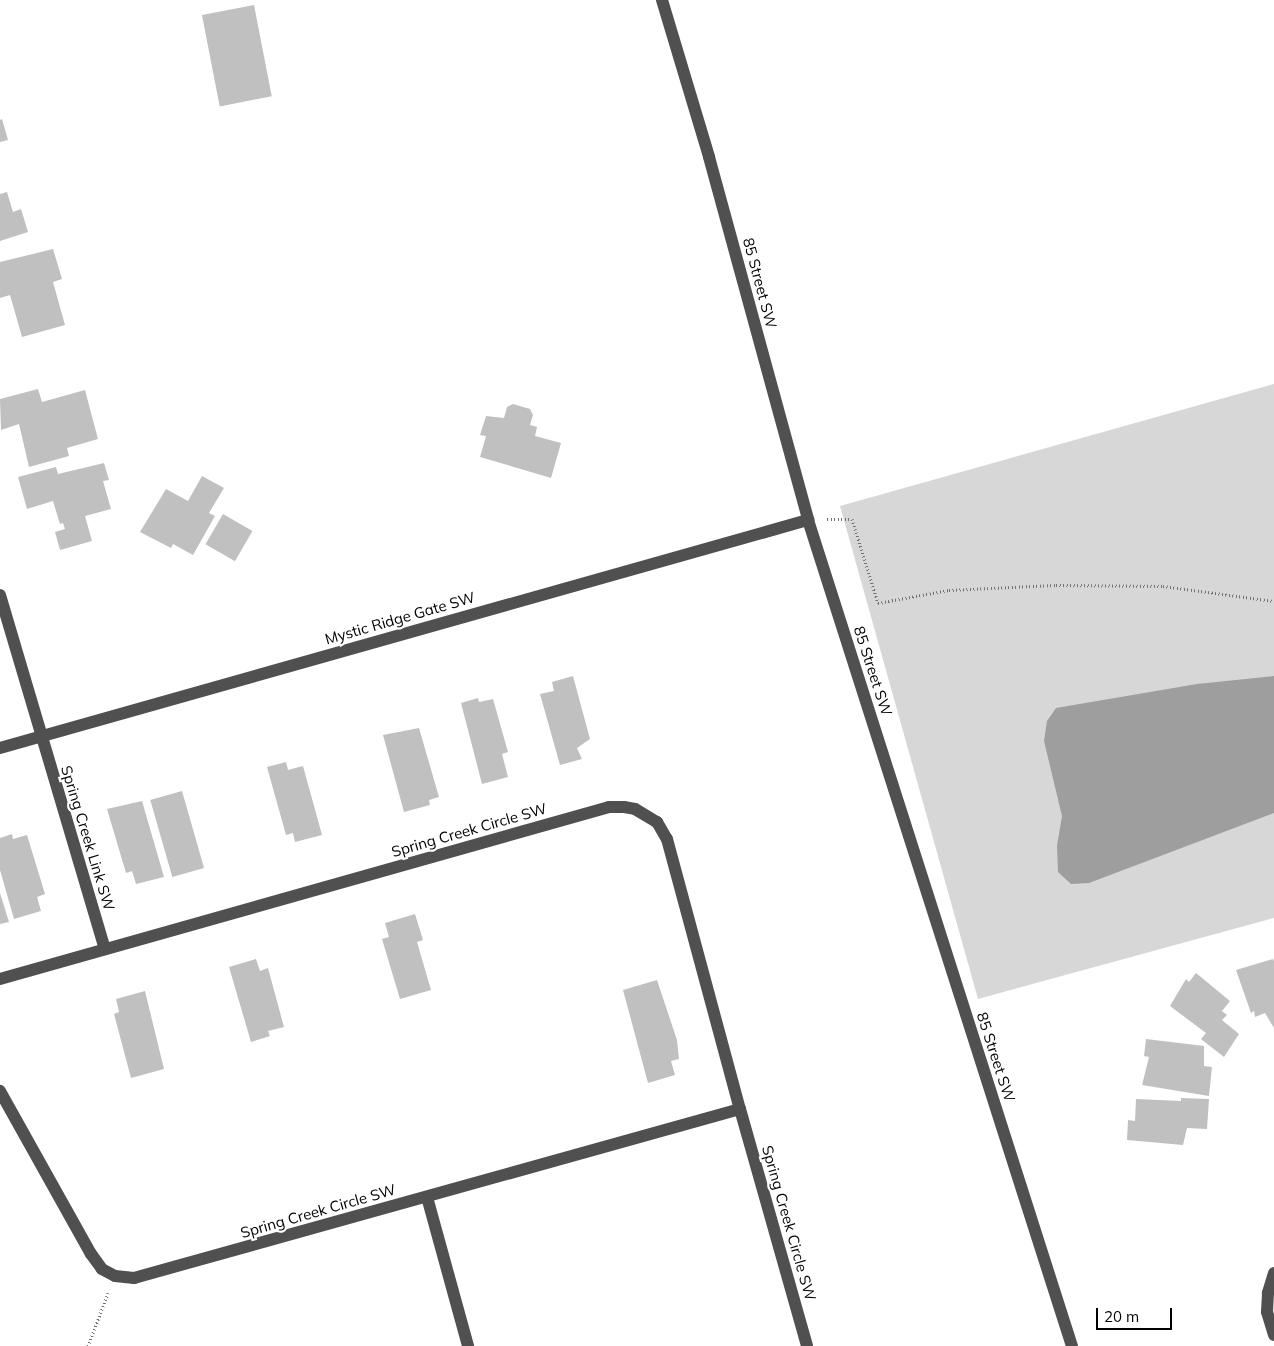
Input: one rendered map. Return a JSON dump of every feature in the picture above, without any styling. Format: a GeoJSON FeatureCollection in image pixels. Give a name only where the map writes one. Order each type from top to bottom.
{"type":"FeatureCollection","features":[{"type":"Feature","properties":{"kind":"street","name":"85 Street SW"},"geometry":{"type":"LineString","coordinates":[[662,0],[709,157],[808,520],[1072,1346]]}},
{"type":"Feature","properties":{"kind":"street","name":"Mystic Ridge Gate SW"},"geometry":{"type":"LineString","coordinates":[[0,748],[808,520]]}},
{"type":"Feature","properties":{"kind":"street","name":"Spring Creek Link SW"},"geometry":{"type":"LineString","coordinates":[[0,595],[40,736],[105,949]]}},
{"type":"Feature","properties":{"kind":"street","name":"Spring Creek Circle SW"},"geometry":{"type":"LineString","coordinates":[[0,979],[609,807],[635,809],[657,822],[667,839],[740,1109],[807,1346]]}},
{"type":"Feature","properties":{"kind":"street"},"geometry":{"type":"LineString","coordinates":[[0,1091],[92,1254],[102,1268],[115,1276]]}},
{"type":"Feature","properties":{"kind":"street","name":"Spring Creek Circle SW"},"geometry":{"type":"LineString","coordinates":[[115,1276],[148,1275],[740,1109]]}},
{"type":"Feature","properties":{"kind":"street"},"geometry":{"type":"LineString","coordinates":[[427,1197],[468,1346]]}},
{"type":"Feature","properties":{"kind":"street"},"geometry":{"type":"LineString","coordinates":[[1274,1273],[1268,1293],[1267,1312],[1274,1335]]}},
{"type":"Feature","properties":{"kind":"path"},"geometry":{"type":"LineString","coordinates":[[808,520],[852,519],[878,603],[949,590],[1056,585],[1163,586],[1274,601]]}},
{"type":"Feature","properties":{"kind":"path"},"geometry":{"type":"LineString","coordinates":[[88,1346],[115,1276]]}},
{"type":"Feature","properties":{"kind":"shaded area"},"geometry":{"type":"Polygon","coordinates":[[[1274,384],[1274,918],[978,999],[840,506],[1274,384]]]}},
{"type":"Feature","properties":{"kind":"shaded area"},"geometry":{"type":"Polygon","coordinates":[[[1274,676],[1274,813],[1089,883],[1071,884],[1058,872],[1057,846],[1062,816],[1044,741],[1047,721],[1056,708],[1197,684],[1274,676]]]}},
{"type":"Feature","properties":{"kind":"building"},"geometry":{"type":"Polygon","coordinates":[[[254,5],[272,96],[220,106],[202,15],[254,5]]]}},
{"type":"Feature","properties":{"kind":"building"},"geometry":{"type":"Polygon","coordinates":[[[2,119],[8,140],[0,142],[0,120],[2,119]]]}},
{"type":"Feature","properties":{"kind":"building"},"geometry":{"type":"Polygon","coordinates":[[[7,192],[13,212],[21,209],[28,232],[0,241],[0,194],[7,192]]]}},
{"type":"Feature","properties":{"kind":"building"},"geometry":{"type":"Polygon","coordinates":[[[53,249],[62,279],[53,282],[65,325],[22,337],[10,295],[0,298],[0,262],[53,249]]]}},
{"type":"Feature","properties":{"kind":"building"},"geometry":{"type":"Polygon","coordinates":[[[38,389],[42,402],[85,390],[98,439],[67,448],[69,456],[29,467],[19,424],[1,430],[0,399],[38,389]]]}},
{"type":"Feature","properties":{"kind":"building"},"geometry":{"type":"Polygon","coordinates":[[[513,404],[530,409],[533,415],[530,425],[537,427],[535,436],[561,443],[551,478],[480,457],[486,436],[480,435],[486,416],[504,418],[507,407],[513,404]]]}},
{"type":"Feature","properties":{"kind":"building"},"geometry":{"type":"Polygon","coordinates":[[[104,463],[109,480],[103,481],[111,509],[85,516],[92,541],[60,550],[55,532],[65,529],[63,523],[60,524],[53,501],[27,509],[18,477],[56,467],[58,474],[104,463]]]}},
{"type":"Feature","properties":{"kind":"building"},"geometry":{"type":"Polygon","coordinates":[[[202,476],[224,488],[209,513],[215,516],[193,555],[173,544],[171,548],[140,532],[166,489],[188,501],[202,476]]]}},
{"type":"Feature","properties":{"kind":"building"},"geometry":{"type":"Polygon","coordinates":[[[223,514],[252,531],[235,561],[205,544],[223,514]]]}},
{"type":"Feature","properties":{"kind":"building"},"geometry":{"type":"Polygon","coordinates":[[[573,676],[590,739],[577,748],[582,759],[560,765],[540,694],[554,691],[552,682],[573,676]]]}},
{"type":"Feature","properties":{"kind":"building"},"geometry":{"type":"Polygon","coordinates":[[[478,698],[479,702],[493,699],[508,752],[502,754],[508,777],[482,784],[461,703],[478,698]]]}},
{"type":"Feature","properties":{"kind":"building"},"geometry":{"type":"Polygon","coordinates":[[[419,728],[439,797],[429,800],[430,805],[404,812],[383,735],[419,728]]]}},
{"type":"Feature","properties":{"kind":"building"},"geometry":{"type":"Polygon","coordinates":[[[286,762],[288,770],[303,766],[322,835],[295,842],[293,833],[286,835],[267,767],[286,762]]]}},
{"type":"Feature","properties":{"kind":"building"},"geometry":{"type":"Polygon","coordinates":[[[182,791],[204,868],[172,877],[150,800],[182,791]]]}},
{"type":"Feature","properties":{"kind":"building"},"geometry":{"type":"Polygon","coordinates":[[[142,801],[164,877],[136,884],[132,871],[126,873],[107,809],[142,801]]]}},
{"type":"Feature","properties":{"kind":"building"},"geometry":{"type":"Polygon","coordinates":[[[12,834],[13,839],[27,835],[45,894],[37,897],[41,911],[14,919],[0,870],[0,838],[12,834]]]}},
{"type":"Feature","properties":{"kind":"building"},"geometry":{"type":"Polygon","coordinates":[[[0,893],[9,922],[0,924],[0,893]]]}},
{"type":"Feature","properties":{"kind":"building"},"geometry":{"type":"Polygon","coordinates":[[[415,914],[423,940],[417,942],[431,990],[400,999],[382,939],[389,937],[385,923],[415,914]]]}},
{"type":"Feature","properties":{"kind":"building"},"geometry":{"type":"Polygon","coordinates":[[[256,959],[260,971],[268,968],[284,1027],[268,1031],[270,1036],[251,1042],[229,967],[256,959]]]}},
{"type":"Feature","properties":{"kind":"building"},"geometry":{"type":"Polygon","coordinates":[[[1273,959],[1274,1028],[1265,1013],[1255,1017],[1254,1011],[1251,1013],[1236,970],[1273,959]]]}},
{"type":"Feature","properties":{"kind":"building"},"geometry":{"type":"Polygon","coordinates":[[[1196,973],[1230,1001],[1222,1011],[1227,1015],[1222,1020],[1239,1034],[1224,1057],[1201,1039],[1206,1033],[1170,1006],[1186,979],[1189,982],[1196,973]]]}},
{"type":"Feature","properties":{"kind":"building"},"geometry":{"type":"Polygon","coordinates":[[[657,980],[677,1040],[679,1059],[671,1061],[675,1075],[648,1083],[623,990],[657,980]]]}},
{"type":"Feature","properties":{"kind":"building"},"geometry":{"type":"Polygon","coordinates":[[[145,991],[164,1069],[131,1078],[114,1014],[119,1012],[116,999],[145,991]]]}},
{"type":"Feature","properties":{"kind":"building"},"geometry":{"type":"Polygon","coordinates":[[[1146,1039],[1204,1046],[1204,1066],[1212,1067],[1209,1096],[1142,1085],[1149,1057],[1144,1056],[1146,1039]]]}},
{"type":"Feature","properties":{"kind":"building"},"geometry":{"type":"Polygon","coordinates":[[[1181,1098],[1209,1099],[1207,1129],[1187,1128],[1183,1145],[1127,1140],[1128,1120],[1135,1121],[1136,1099],[1181,1101],[1181,1098]]]}}]}
